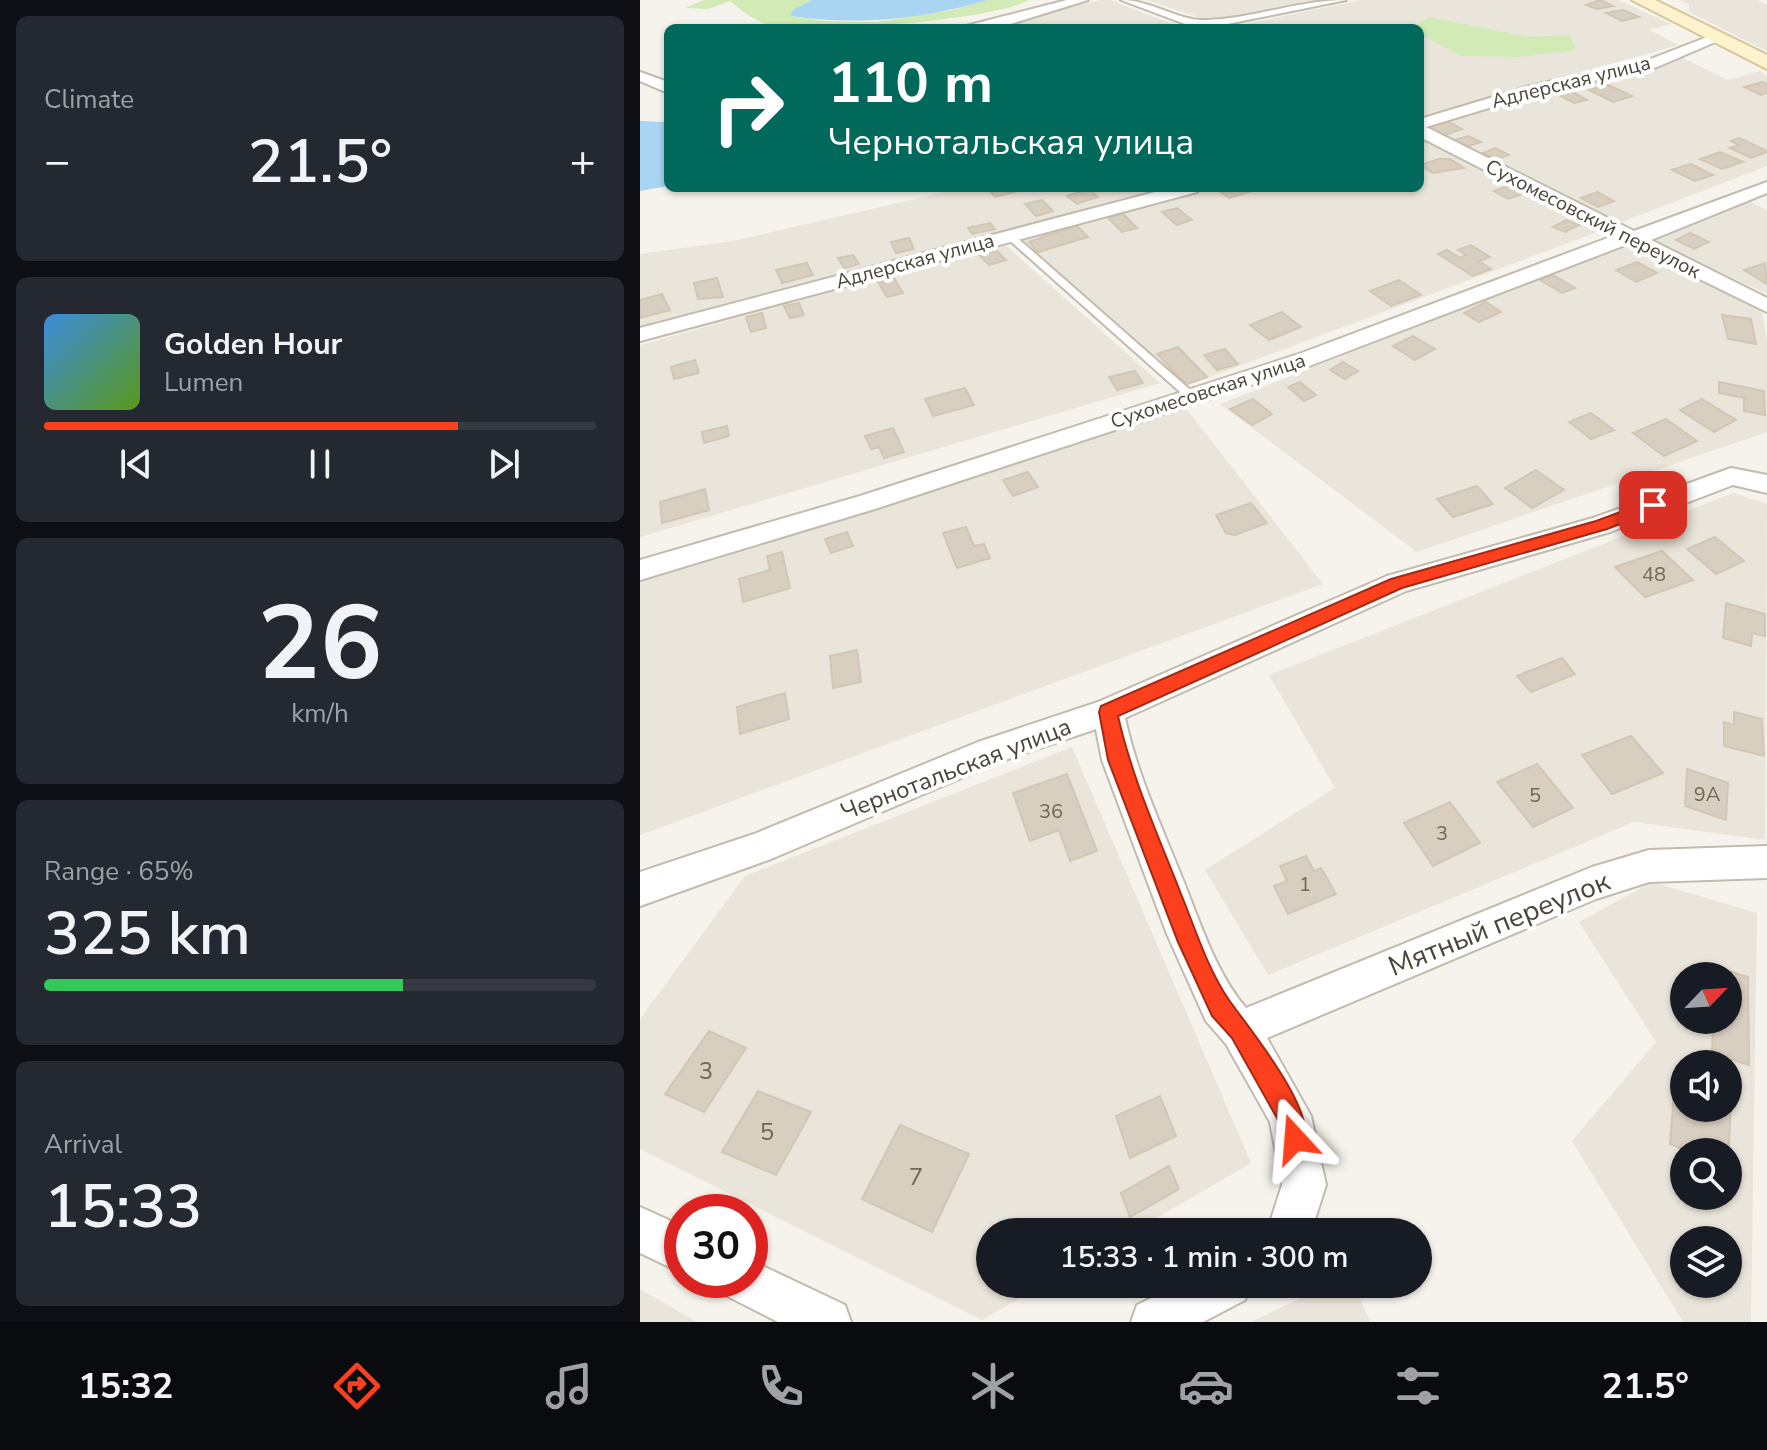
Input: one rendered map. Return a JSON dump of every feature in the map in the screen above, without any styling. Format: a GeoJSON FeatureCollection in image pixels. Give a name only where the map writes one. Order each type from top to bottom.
{"type":"FeatureCollection","features":[{"type":"Feature","properties":{"kind":"main road"},"geometry":{"type":"LineString","coordinates":[[1641,0],[1767,63]]}},
{"type":"Feature","properties":{"kind":"street"},"geometry":{"type":"LineString","coordinates":[[994,24],[1081,0]]}},
{"type":"Feature","properties":{"kind":"street"},"geometry":{"type":"LineString","coordinates":[[1128,0],[1187,24]]}},
{"type":"Feature","properties":{"kind":"street"},"geometry":{"type":"LineString","coordinates":[[1233,24],[1339,0]]}},
{"type":"Feature","properties":{"kind":"street","name":"Адлерская улица"},"geometry":{"type":"LineString","coordinates":[[1424,123],[1535,89],[1652,64],[1720,37]]}},
{"type":"Feature","properties":{"kind":"street"},"geometry":{"type":"LineString","coordinates":[[640,74],[664,69]]}},
{"type":"Feature","properties":{"kind":"street"},"geometry":{"type":"LineString","coordinates":[[640,74],[664,86]]}},
{"type":"Feature","properties":{"kind":"street","name":"Сухомесовский переулок"},"geometry":{"type":"LineString","coordinates":[[1424,133],[1767,306]]}},
{"type":"Feature","properties":{"kind":"street","name":"Сухомесовская улица"},"geometry":{"type":"LineString","coordinates":[[640,570],[869,502],[1319,354],[1628,237],[1642,237],[1767,187]]}},
{"type":"Feature","properties":{"kind":"street","name":"Адлерская улица"},"geometry":{"type":"LineString","coordinates":[[640,335],[1176,192]]}},
{"type":"Feature","properties":{"kind":"street","name":"Чернотальская улица"},"geometry":{"type":"LineString","coordinates":[[640,889],[759,848],[989,752],[1108,712],[1397,583],[1601,525],[1731,476],[1767,484]]}},
{"type":"Feature","properties":{"kind":"street"},"geometry":{"type":"LineString","coordinates":[[1108,712],[1118,760],[1186,934],[1220,1007],[1240,1030],[1290,1116],[1304,1185],[1293,1218]]}},
{"type":"Feature","properties":{"kind":"street","name":"Мятный переулок"},"geometry":{"type":"LineString","coordinates":[[1240,1030],[1606,879],[1649,866],[1767,862]]}},
{"type":"Feature","properties":{"kind":"street"},"geometry":{"type":"LineString","coordinates":[[640,1229],[664,1241]]}},
{"type":"Feature","properties":{"kind":"street"},"geometry":{"type":"LineString","coordinates":[[768,1292],[828,1322]]}},
{"type":"Feature","properties":{"kind":"street"},"geometry":{"type":"LineString","coordinates":[[1154,1322],[1201,1298]]}},
{"type":"Feature","properties":{"kind":"lane"},"geometry":{"type":"LineString","coordinates":[[1010,236],[1192,397]]}},
{"type":"Feature","properties":{"kind":"shaded area"},"geometry":{"type":"Polygon","coordinates":[[[1110,0],[1172,24],[996,24],[1110,0]]]}},
{"type":"Feature","properties":{"kind":"shaded area"},"geometry":{"type":"Polygon","coordinates":[[[1146,0],[1313,0],[1210,21],[1146,0]]]}},
{"type":"Feature","properties":{"kind":"shaded area"},"geometry":{"type":"Polygon","coordinates":[[[1362,0],[1618,0],[1671,24],[1649,30],[1679,45],[1424,115],[1424,24],[1245,24],[1362,0]]]}},
{"type":"Feature","properties":{"kind":"shaded area"},"geometry":{"type":"Polygon","coordinates":[[[1679,0],[1757,0],[1767,5],[1767,51],[1689,12],[1689,4],[1679,0]]]}},
{"type":"Feature","properties":{"kind":"shaded area"},"geometry":{"type":"Polygon","coordinates":[[[1683,58],[1728,80],[1760,71],[1767,76],[1767,166],[1622,222],[1424,129],[1424,126],[1540,90],[1598,80],[1683,58]]]}},
{"type":"Feature","properties":{"kind":"shaded area"},"geometry":{"type":"Polygon","coordinates":[[[1424,140],[1600,231],[1186,386],[1020,238],[1185,192],[1424,192],[1424,140]]]}},
{"type":"Feature","properties":{"kind":"shaded area"},"geometry":{"type":"Polygon","coordinates":[[[946,192],[1144,192],[640,330],[640,254],[733,241],[946,192]]]}},
{"type":"Feature","properties":{"kind":"shaded area"},"geometry":{"type":"Polygon","coordinates":[[[1748,201],[1767,210],[1767,294],[1651,240],[1748,201]]]}},
{"type":"Feature","properties":{"kind":"shaded area"},"geometry":{"type":"Polygon","coordinates":[[[1004,244],[1160,383],[640,537],[640,345],[1004,244]]]}},
{"type":"Feature","properties":{"kind":"shaded area"},"geometry":{"type":"Polygon","coordinates":[[[1626,244],[1761,307],[1767,341],[1767,432],[1417,552],[1220,404],[1626,244]]]}},
{"type":"Feature","properties":{"kind":"shaded area"},"geometry":{"type":"Polygon","coordinates":[[[1185,407],[1323,584],[640,835],[640,580],[1185,407]]]}},
{"type":"Feature","properties":{"kind":"shaded area"},"geometry":{"type":"Polygon","coordinates":[[[1733,493],[1767,504],[1765,840],[1634,822],[1268,975],[1205,870],[1335,788],[1269,675],[1733,493]]]}},
{"type":"Feature","properties":{"kind":"shaded area"},"geometry":{"type":"Polygon","coordinates":[[[1072,747],[1251,1163],[1157,1218],[976,1218],[976,1298],[1020,1298],[982,1320],[768,1213],[768,1194],[730,1194],[640,1149],[640,1019],[745,876],[1072,747]]]}},
{"type":"Feature","properties":{"kind":"shaded area"},"geometry":{"type":"Polygon","coordinates":[[[1652,882],[1757,913],[1751,1322],[1683,1322],[1572,1141],[1656,1042],[1579,922],[1652,882]]]}},
{"type":"Feature","properties":{"kind":"shaded area"},"geometry":{"type":"Polygon","coordinates":[[[640,1289],[697,1322],[640,1322],[640,1289]]]}},
{"type":"Feature","properties":{"kind":"shaded area"},"geometry":{"type":"Polygon","coordinates":[[[1301,1298],[1360,1298],[1370,1322],[1251,1322],[1301,1298]]]}},
{"type":"Feature","properties":{"kind":"green space"},"geometry":{"type":"Polygon","coordinates":[[[704,0],[812,0],[794,10],[792,16],[824,21],[876,22],[952,10],[988,0],[1029,0],[980,14],[900,24],[766,24],[730,1],[708,9],[685,8],[704,0]]]}},
{"type":"Feature","properties":{"kind":"green space"},"geometry":{"type":"Polygon","coordinates":[[[1429,17],[1528,37],[1570,35],[1576,50],[1518,57],[1462,56],[1424,36],[1424,24],[1418,24],[1429,17]]]}},
{"type":"Feature","properties":{"kind":"water"},"geometry":{"type":"Polygon","coordinates":[[[812,0],[988,0],[891,19],[841,20],[791,16],[793,10],[812,0]]]}},
{"type":"Feature","properties":{"kind":"water"},"geometry":{"type":"Polygon","coordinates":[[[640,121],[664,122],[664,187],[640,191],[640,121]]]}},
{"type":"Feature","properties":{"kind":"building"},"geometry":{"type":"Polygon","coordinates":[[[1600,0],[1613,6],[1597,9],[1586,5],[1600,0]]]}},
{"type":"Feature","properties":{"kind":"building"},"geometry":{"type":"Polygon","coordinates":[[[1623,10],[1639,17],[1622,21],[1606,13],[1623,10]]]}},
{"type":"Feature","properties":{"kind":"building"},"geometry":{"type":"Polygon","coordinates":[[[1762,82],[1767,84],[1767,93],[1761,95],[1744,87],[1762,82]]]}},
{"type":"Feature","properties":{"kind":"building"},"geometry":{"type":"Polygon","coordinates":[[[1608,85],[1632,96],[1613,102],[1589,90],[1608,85]]]}},
{"type":"Feature","properties":{"kind":"building"},"geometry":{"type":"Polygon","coordinates":[[[1570,91],[1587,100],[1574,103],[1557,94],[1570,91]]]}},
{"type":"Feature","properties":{"kind":"building"},"geometry":{"type":"Polygon","coordinates":[[[1445,120],[1462,129],[1442,136],[1424,126],[1445,120]]]}},
{"type":"Feature","properties":{"kind":"building"},"geometry":{"type":"Polygon","coordinates":[[[1468,136],[1481,142],[1464,148],[1451,141],[1468,136]]]}},
{"type":"Feature","properties":{"kind":"building"},"geometry":{"type":"Polygon","coordinates":[[[1739,138],[1767,152],[1751,158],[1730,148],[1739,145],[1731,141],[1739,138]]]}},
{"type":"Feature","properties":{"kind":"building"},"geometry":{"type":"Polygon","coordinates":[[[1495,148],[1509,155],[1496,159],[1483,153],[1495,148]]]}},
{"type":"Feature","properties":{"kind":"building"},"geometry":{"type":"Polygon","coordinates":[[[1720,152],[1743,162],[1722,169],[1700,159],[1720,152]]]}},
{"type":"Feature","properties":{"kind":"building"},"geometry":{"type":"Polygon","coordinates":[[[1450,159],[1464,168],[1433,173],[1424,167],[1424,164],[1450,159]]]}},
{"type":"Feature","properties":{"kind":"building"},"geometry":{"type":"Polygon","coordinates":[[[1690,164],[1713,175],[1695,181],[1672,170],[1690,164]]]}},
{"type":"Feature","properties":{"kind":"building"},"geometry":{"type":"Polygon","coordinates":[[[1508,186],[1522,194],[1508,199],[1494,191],[1508,186]]]}},
{"type":"Feature","properties":{"kind":"building"},"geometry":{"type":"Polygon","coordinates":[[[991,192],[1014,192],[995,197],[991,192]]]}},
{"type":"Feature","properties":{"kind":"building"},"geometry":{"type":"Polygon","coordinates":[[[1092,192],[1098,197],[1077,204],[1067,196],[1092,192]]]}},
{"type":"Feature","properties":{"kind":"building"},"geometry":{"type":"Polygon","coordinates":[[[1221,192],[1248,192],[1229,198],[1221,192]]]}},
{"type":"Feature","properties":{"kind":"building"},"geometry":{"type":"Polygon","coordinates":[[[1597,192],[1614,201],[1598,207],[1581,198],[1597,192]]]}},
{"type":"Feature","properties":{"kind":"building"},"geometry":{"type":"Polygon","coordinates":[[[1042,200],[1053,211],[1036,216],[1025,204],[1042,200]]]}},
{"type":"Feature","properties":{"kind":"building"},"geometry":{"type":"Polygon","coordinates":[[[1177,208],[1192,220],[1177,225],[1162,212],[1177,208]]]}},
{"type":"Feature","properties":{"kind":"building"},"geometry":{"type":"Polygon","coordinates":[[[1123,214],[1137,228],[1122,232],[1108,218],[1123,214]]]}},
{"type":"Feature","properties":{"kind":"building"},"geometry":{"type":"Polygon","coordinates":[[[1566,220],[1579,225],[1565,232],[1553,227],[1566,220]]]}},
{"type":"Feature","properties":{"kind":"building"},"geometry":{"type":"Polygon","coordinates":[[[990,223],[995,229],[972,234],[968,228],[990,223]]]}},
{"type":"Feature","properties":{"kind":"building"},"geometry":{"type":"Polygon","coordinates":[[[1076,225],[1088,237],[1038,252],[1029,242],[1076,225]]]}},
{"type":"Feature","properties":{"kind":"building"},"geometry":{"type":"Polygon","coordinates":[[[1690,233],[1709,242],[1694,249],[1676,240],[1690,233]]]}},
{"type":"Feature","properties":{"kind":"building"},"geometry":{"type":"Polygon","coordinates":[[[909,238],[914,249],[896,253],[891,242],[909,238]]]}},
{"type":"Feature","properties":{"kind":"building"},"geometry":{"type":"Polygon","coordinates":[[[1471,245],[1490,257],[1479,261],[1491,269],[1473,276],[1438,254],[1447,250],[1460,258],[1466,255],[1458,250],[1471,245]]]}},
{"type":"Feature","properties":{"kind":"building"},"geometry":{"type":"Polygon","coordinates":[[[996,250],[1006,260],[989,265],[979,255],[996,250]]]}},
{"type":"Feature","properties":{"kind":"building"},"geometry":{"type":"Polygon","coordinates":[[[853,255],[859,264],[844,268],[838,258],[853,255]]]}},
{"type":"Feature","properties":{"kind":"building"},"geometry":{"type":"Polygon","coordinates":[[[1637,262],[1657,273],[1636,282],[1616,270],[1637,262]]]}},
{"type":"Feature","properties":{"kind":"building"},"geometry":{"type":"Polygon","coordinates":[[[807,263],[813,275],[782,283],[776,270],[807,263]]]}},
{"type":"Feature","properties":{"kind":"building"},"geometry":{"type":"Polygon","coordinates":[[[1765,263],[1767,284],[1744,270],[1765,263]]]}},
{"type":"Feature","properties":{"kind":"building"},"geometry":{"type":"Polygon","coordinates":[[[1553,275],[1575,288],[1562,293],[1540,280],[1553,275]]]}},
{"type":"Feature","properties":{"kind":"building"},"geometry":{"type":"Polygon","coordinates":[[[717,278],[723,297],[698,299],[694,283],[717,278]]]}},
{"type":"Feature","properties":{"kind":"building"},"geometry":{"type":"Polygon","coordinates":[[[894,278],[903,293],[887,297],[878,282],[894,278]]]}},
{"type":"Feature","properties":{"kind":"building"},"geometry":{"type":"Polygon","coordinates":[[[1399,280],[1421,295],[1391,306],[1370,291],[1399,280]]]}},
{"type":"Feature","properties":{"kind":"building"},"geometry":{"type":"Polygon","coordinates":[[[662,294],[670,310],[640,318],[640,300],[662,294]]]}},
{"type":"Feature","properties":{"kind":"building"},"geometry":{"type":"Polygon","coordinates":[[[1486,302],[1501,312],[1479,322],[1464,313],[1486,302]]]}},
{"type":"Feature","properties":{"kind":"building"},"geometry":{"type":"Polygon","coordinates":[[[799,303],[804,315],[790,318],[784,306],[799,303]]]}},
{"type":"Feature","properties":{"kind":"building"},"geometry":{"type":"Polygon","coordinates":[[[1282,312],[1301,327],[1269,340],[1250,325],[1282,312]]]}},
{"type":"Feature","properties":{"kind":"building"},"geometry":{"type":"Polygon","coordinates":[[[762,313],[766,328],[751,332],[746,317],[762,313]]]}},
{"type":"Feature","properties":{"kind":"building"},"geometry":{"type":"Polygon","coordinates":[[[1722,315],[1751,319],[1756,344],[1728,339],[1722,315]]]}},
{"type":"Feature","properties":{"kind":"building"},"geometry":{"type":"Polygon","coordinates":[[[1413,336],[1435,349],[1415,360],[1393,346],[1413,336]]]}},
{"type":"Feature","properties":{"kind":"building"},"geometry":{"type":"Polygon","coordinates":[[[1178,347],[1207,377],[1186,384],[1157,354],[1178,347]]]}},
{"type":"Feature","properties":{"kind":"building"},"geometry":{"type":"Polygon","coordinates":[[[1225,349],[1238,364],[1217,370],[1204,355],[1225,349]]]}},
{"type":"Feature","properties":{"kind":"building"},"geometry":{"type":"Polygon","coordinates":[[[695,360],[699,373],[674,379],[671,367],[695,360]]]}},
{"type":"Feature","properties":{"kind":"building"},"geometry":{"type":"Polygon","coordinates":[[[1343,362],[1358,371],[1345,379],[1330,370],[1343,362]]]}},
{"type":"Feature","properties":{"kind":"building"},"geometry":{"type":"Polygon","coordinates":[[[1135,371],[1143,383],[1117,390],[1109,377],[1135,371]]]}},
{"type":"Feature","properties":{"kind":"building"},"geometry":{"type":"Polygon","coordinates":[[[1300,382],[1316,395],[1304,401],[1288,387],[1300,382]]]}},
{"type":"Feature","properties":{"kind":"building"},"geometry":{"type":"Polygon","coordinates":[[[1719,382],[1764,391],[1765,415],[1744,411],[1744,398],[1719,393],[1719,382]]]}},
{"type":"Feature","properties":{"kind":"building"},"geometry":{"type":"Polygon","coordinates":[[[965,388],[974,405],[933,416],[925,399],[965,388]]]}},
{"type":"Feature","properties":{"kind":"building"},"geometry":{"type":"Polygon","coordinates":[[[1253,399],[1272,414],[1252,425],[1230,409],[1253,399]]]}},
{"type":"Feature","properties":{"kind":"building"},"geometry":{"type":"Polygon","coordinates":[[[1702,399],[1736,420],[1714,432],[1680,410],[1702,399]]]}},
{"type":"Feature","properties":{"kind":"building"},"geometry":{"type":"Polygon","coordinates":[[[1591,413],[1614,430],[1591,439],[1569,422],[1591,413]]]}},
{"type":"Feature","properties":{"kind":"building"},"geometry":{"type":"Polygon","coordinates":[[[1666,419],[1697,441],[1664,456],[1633,433],[1666,419]]]}},
{"type":"Feature","properties":{"kind":"building"},"geometry":{"type":"Polygon","coordinates":[[[727,426],[729,436],[704,443],[702,432],[727,426]]]}},
{"type":"Feature","properties":{"kind":"building"},"geometry":{"type":"Polygon","coordinates":[[[893,428],[904,452],[884,458],[879,447],[871,449],[865,436],[893,428]]]}},
{"type":"Feature","properties":{"kind":"building"},"geometry":{"type":"Polygon","coordinates":[[[1536,470],[1564,490],[1532,508],[1505,488],[1536,470]]]}},
{"type":"Feature","properties":{"kind":"building"},"geometry":{"type":"Polygon","coordinates":[[[1028,472],[1038,487],[1013,496],[1003,480],[1028,472]]]}},
{"type":"Feature","properties":{"kind":"building"},"geometry":{"type":"Polygon","coordinates":[[[1477,486],[1493,504],[1453,517],[1437,499],[1477,486]]]}},
{"type":"Feature","properties":{"kind":"building"},"geometry":{"type":"Polygon","coordinates":[[[705,489],[709,510],[662,523],[660,502],[705,489]]]}},
{"type":"Feature","properties":{"kind":"building"},"geometry":{"type":"Polygon","coordinates":[[[1251,503],[1267,523],[1235,535],[1226,533],[1216,515],[1251,503]]]}},
{"type":"Feature","properties":{"kind":"building"},"geometry":{"type":"Polygon","coordinates":[[[966,527],[974,546],[984,544],[990,558],[957,568],[943,533],[966,527]]]}},
{"type":"Feature","properties":{"kind":"building"},"geometry":{"type":"Polygon","coordinates":[[[847,532],[853,546],[831,553],[825,539],[847,532]]]}},
{"type":"Feature","properties":{"kind":"building"},"geometry":{"type":"Polygon","coordinates":[[[1715,537],[1744,561],[1716,574],[1687,549],[1715,537]]]}},
{"type":"Feature","properties":{"kind":"building"},"geometry":{"type":"Polygon","coordinates":[[[1662,551],[1693,580],[1645,597],[1615,567],[1662,551]]]}},
{"type":"Feature","properties":{"kind":"building"},"geometry":{"type":"Polygon","coordinates":[[[782,552],[790,588],[743,602],[739,579],[770,570],[767,556],[782,552]]]}},
{"type":"Feature","properties":{"kind":"building"},"geometry":{"type":"Polygon","coordinates":[[[1726,603],[1765,614],[1765,636],[1752,633],[1751,646],[1723,638],[1726,603]]]}},
{"type":"Feature","properties":{"kind":"building"},"geometry":{"type":"Polygon","coordinates":[[[857,650],[861,682],[833,688],[830,656],[857,650]]]}},
{"type":"Feature","properties":{"kind":"building"},"geometry":{"type":"Polygon","coordinates":[[[1562,658],[1575,674],[1531,692],[1517,676],[1562,658]]]}},
{"type":"Feature","properties":{"kind":"building"},"geometry":{"type":"Polygon","coordinates":[[[785,693],[789,719],[740,734],[737,707],[785,693]]]}},
{"type":"Feature","properties":{"kind":"building"},"geometry":{"type":"Polygon","coordinates":[[[1734,712],[1762,719],[1764,756],[1724,746],[1724,722],[1734,725],[1734,712]]]}},
{"type":"Feature","properties":{"kind":"building"},"geometry":{"type":"Polygon","coordinates":[[[1631,736],[1663,773],[1612,794],[1582,755],[1631,736]]]}},
{"type":"Feature","properties":{"kind":"building"},"geometry":{"type":"Polygon","coordinates":[[[1537,764],[1573,808],[1533,827],[1497,782],[1537,764]]]}},
{"type":"Feature","properties":{"kind":"building"},"geometry":{"type":"Polygon","coordinates":[[[1687,769],[1728,783],[1726,820],[1685,806],[1687,769]]]}},
{"type":"Feature","properties":{"kind":"building"},"geometry":{"type":"Polygon","coordinates":[[[1067,774],[1097,851],[1070,861],[1059,830],[1030,841],[1013,793],[1067,774]]]}},
{"type":"Feature","properties":{"kind":"building"},"geometry":{"type":"Polygon","coordinates":[[[1450,802],[1480,843],[1433,866],[1404,823],[1450,802]]]}},
{"type":"Feature","properties":{"kind":"building"},"geometry":{"type":"Polygon","coordinates":[[[1306,856],[1314,871],[1321,868],[1336,894],[1288,914],[1274,886],[1287,881],[1280,866],[1306,856]]]}},
{"type":"Feature","properties":{"kind":"building"},"geometry":{"type":"Polygon","coordinates":[[[1742,975],[1748,977],[1749,1065],[1742,1063],[1742,1050],[1712,1050],[1713,1034],[1742,1034],[1742,975]]]}},
{"type":"Feature","properties":{"kind":"building"},"geometry":{"type":"Polygon","coordinates":[[[709,1031],[746,1048],[704,1112],[665,1094],[709,1031]]]}},
{"type":"Feature","properties":{"kind":"building"},"geometry":{"type":"Polygon","coordinates":[[[758,1091],[811,1112],[776,1175],[722,1152],[758,1091]]]}},
{"type":"Feature","properties":{"kind":"building"},"geometry":{"type":"Polygon","coordinates":[[[1160,1096],[1176,1136],[1130,1158],[1116,1116],[1160,1096]]]}},
{"type":"Feature","properties":{"kind":"building"},"geometry":{"type":"Polygon","coordinates":[[[1672,1122],[1730,1122],[1729,1138],[1670,1138],[1672,1122]]]}},
{"type":"Feature","properties":{"kind":"building"},"geometry":{"type":"Polygon","coordinates":[[[900,1125],[969,1154],[932,1232],[862,1199],[900,1125]]]}},
{"type":"Feature","properties":{"kind":"building"},"geometry":{"type":"Polygon","coordinates":[[[1169,1166],[1179,1189],[1130,1217],[1121,1193],[1169,1166]]]}},
{"type":"Feature","properties":{"kind":"route"},"geometry":{"type":"LineString","coordinates":[[1295,1139],[1290,1116],[1240,1030],[1220,1007],[1186,934],[1118,760],[1108,712],[1397,583],[1601,525],[1653,505]]}}]}
